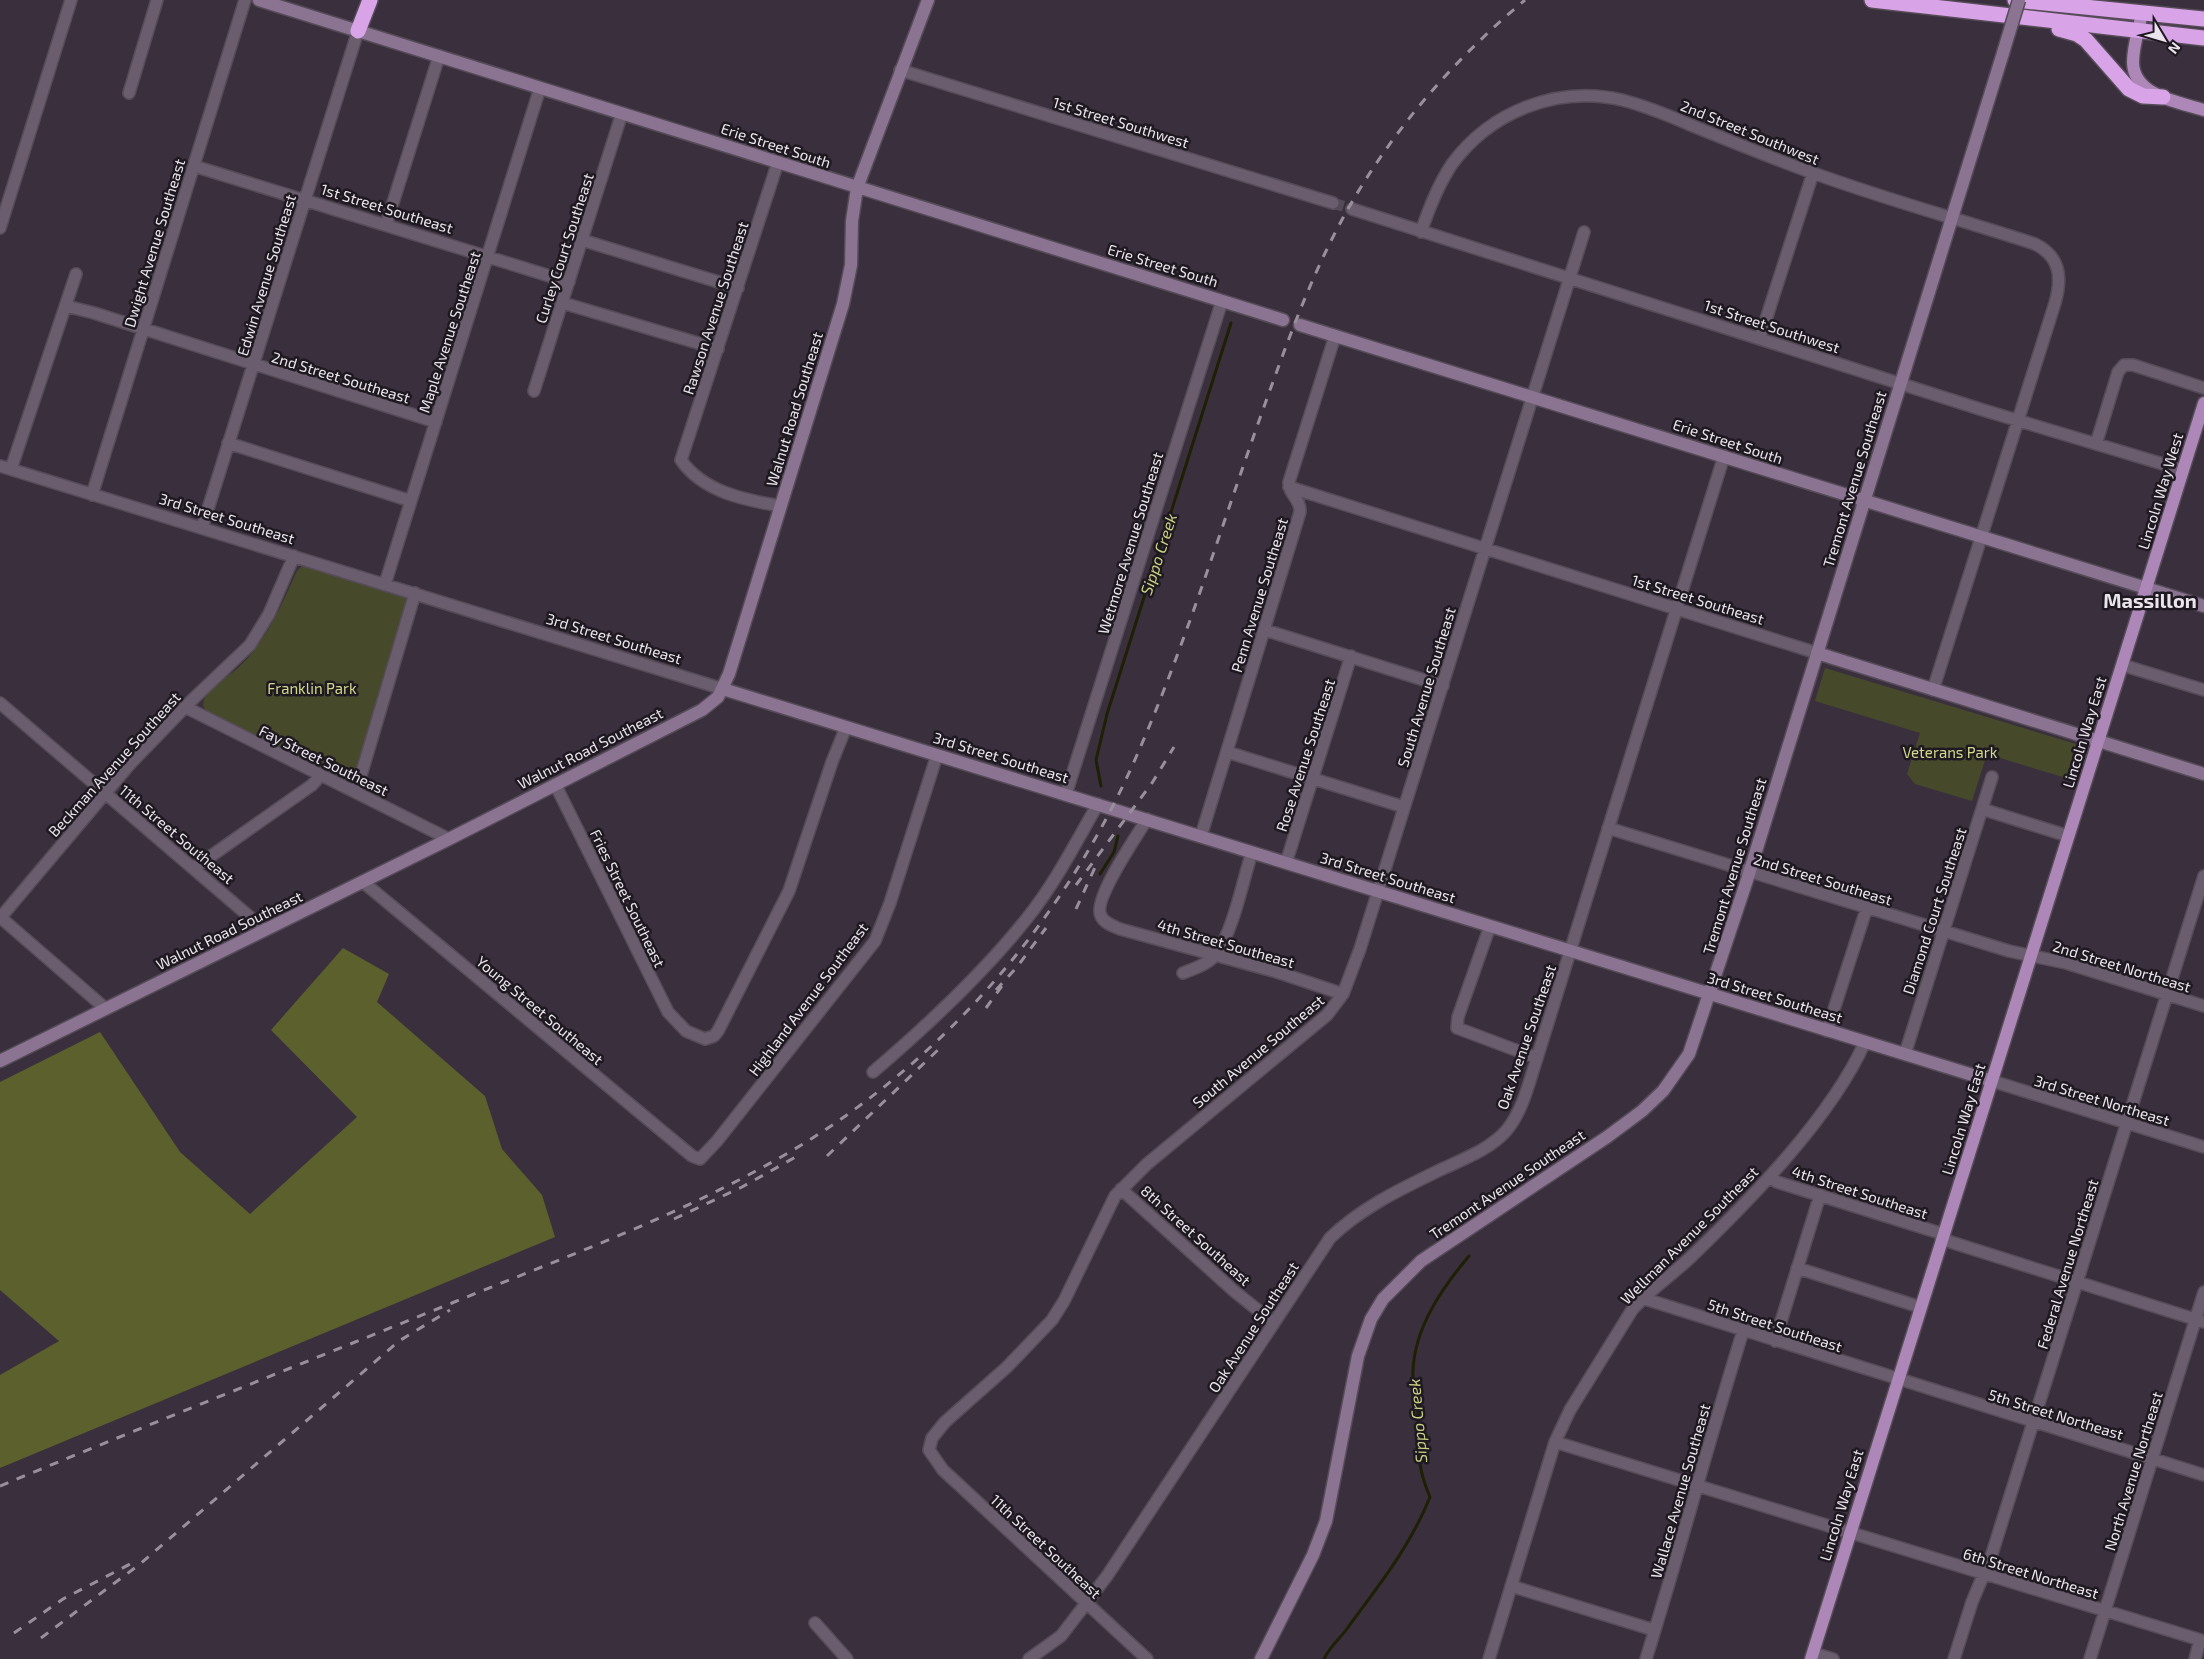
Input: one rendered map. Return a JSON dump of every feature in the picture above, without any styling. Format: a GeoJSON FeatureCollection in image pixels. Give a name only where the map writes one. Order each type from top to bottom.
{"type":"FeatureCollection","features":[{"type":"Feature","properties":{"kind":"highway"},"geometry":{"type":"LineString","coordinates":[[358,31],[366,0]]}},
{"type":"Feature","properties":{"kind":"highway"},"geometry":{"type":"LineString","coordinates":[[358,31],[370,0]]}},
{"type":"Feature","properties":{"kind":"highway"},"geometry":{"type":"LineString","coordinates":[[1872,0],[2204,38]]}},
{"type":"Feature","properties":{"kind":"highway"},"geometry":{"type":"LineString","coordinates":[[2017,0],[2204,19]]}},
{"type":"Feature","properties":{"kind":"highway"},"geometry":{"type":"LineString","coordinates":[[1984,13],[2026,26],[2060,29],[2077,34],[2094,48],[2129,89],[2143,96],[2163,97]]}},
{"type":"Feature","properties":{"kind":"main road","name":"Erie Street South"},"geometry":{"type":"LineString","coordinates":[[259,0],[1283,320]]}},
{"type":"Feature","properties":{"kind":"main road","name":"Walnut Road Southeast"},"geometry":{"type":"LineString","coordinates":[[0,1061],[449,839],[702,710],[718,697],[723,689],[843,304],[851,266],[852,221],[857,188],[928,0]]}},
{"type":"Feature","properties":{"kind":"main road","name":"Tremont Avenue Southeast"},"geometry":{"type":"LineString","coordinates":[[1261,1659],[1312,1556],[1326,1521],[1358,1356],[1371,1319],[1383,1299],[1421,1261],[1608,1137],[1642,1111],[1663,1091],[1686,1062],[1710,994],[1817,653],[2003,53],[2017,0]]}},
{"type":"Feature","properties":{"kind":"main road"},"geometry":{"type":"LineString","coordinates":[[2142,13],[2134,58],[2135,73],[2143,86],[2163,97],[2204,110]]}},
{"type":"Feature","properties":{"kind":"main road","name":"Erie Street South"},"geometry":{"type":"LineString","coordinates":[[1300,325],[2204,606]]}},
{"type":"Feature","properties":{"kind":"main road","name":"Lincoln Way West"},"geometry":{"type":"LineString","coordinates":[[2146,588],[2203,409]]}},
{"type":"Feature","properties":{"kind":"main road","name":"Lincoln Way East"},"geometry":{"type":"LineString","coordinates":[[1812,1656],[2146,588]]}},
{"type":"Feature","properties":{"kind":"main road","name":"1st Street Southeast"},"geometry":{"type":"LineString","coordinates":[[1817,653],[2204,774]]}},
{"type":"Feature","properties":{"kind":"main road","name":"3rd Street Southeast"},"geometry":{"type":"LineString","coordinates":[[723,689],[1992,1081]]}},
{"type":"Feature","properties":{"kind":"street"},"geometry":{"type":"LineString","coordinates":[[0,228],[71,0]]}},
{"type":"Feature","properties":{"kind":"street"},"geometry":{"type":"LineString","coordinates":[[128,93],[158,0]]}},
{"type":"Feature","properties":{"kind":"street","name":"Dwight Avenue Southeast"},"geometry":{"type":"LineString","coordinates":[[92,495],[245,0]]}},
{"type":"Feature","properties":{"kind":"street","name":"Edwin Avenue Southeast"},"geometry":{"type":"LineString","coordinates":[[202,528],[358,31]]}},
{"type":"Feature","properties":{"kind":"street"},"geometry":{"type":"LineString","coordinates":[[386,225],[439,56]]}},
{"type":"Feature","properties":{"kind":"street","name":"1st Street Southwest"},"geometry":{"type":"LineString","coordinates":[[900,70],[1333,203]]}},
{"type":"Feature","properties":{"kind":"street","name":"Maple Avenue Southeast"},"geometry":{"type":"LineString","coordinates":[[385,584],[540,88]]}},
{"type":"Feature","properties":{"kind":"street","name":"2nd Street Southwest"},"geometry":{"type":"LineString","coordinates":[[1421,232],[1437,191],[1461,153],[1493,124],[1534,104],[1577,96],[1622,100],[1664,114],[1813,173],[2035,244],[2048,252],[2057,265],[2060,281],[2057,296],[1933,690]]}},
{"type":"Feature","properties":{"kind":"street","name":"Curley Court Southeast"},"geometry":{"type":"LineString","coordinates":[[534,391],[622,114]]}},
{"type":"Feature","properties":{"kind":"street","name":"Rawson Avenue Southeast"},"geometry":{"type":"LineString","coordinates":[[778,162],[718,349],[681,455],[682,462],[689,470],[716,488],[742,499],[780,506]]}},
{"type":"Feature","properties":{"kind":"street","name":"1st Street Southeast"},"geometry":{"type":"LineString","coordinates":[[194,166],[569,282]]}},
{"type":"Feature","properties":{"kind":"street"},"geometry":{"type":"LineString","coordinates":[[1760,338],[1813,173]]}},
{"type":"Feature","properties":{"kind":"street","name":"1st Street Southwest"},"geometry":{"type":"LineString","coordinates":[[1352,209],[1900,383],[2183,470]]}},
{"type":"Feature","properties":{"kind":"street","name":"South Avenue Southeast"},"geometry":{"type":"LineString","coordinates":[[929,1450],[932,1438],[945,1422],[1007,1367],[1052,1320],[1074,1282],[1108,1208],[1121,1189],[1147,1164],[1327,1015],[1343,994],[1360,949],[1584,232]]}},
{"type":"Feature","properties":{"kind":"street"},"geometry":{"type":"LineString","coordinates":[[582,240],[738,288]]}},
{"type":"Feature","properties":{"kind":"street"},"geometry":{"type":"LineString","coordinates":[[12,469],[76,274]]}},
{"type":"Feature","properties":{"kind":"street","name":"Wetmore Avenue Southeast"},"geometry":{"type":"LineString","coordinates":[[1066,794],[1222,301]]}},
{"type":"Feature","properties":{"kind":"street"},"geometry":{"type":"LineString","coordinates":[[563,303],[718,349]]}},
{"type":"Feature","properties":{"kind":"street","name":"2nd Street Southeast"},"geometry":{"type":"LineString","coordinates":[[66,306],[94,313],[436,422]]}},
{"type":"Feature","properties":{"kind":"street"},"geometry":{"type":"LineString","coordinates":[[1288,487],[1335,336]]}},
{"type":"Feature","properties":{"kind":"street"},"geometry":{"type":"LineString","coordinates":[[2096,444],[2118,372],[2124,365],[2133,365],[2204,388]]}},
{"type":"Feature","properties":{"kind":"street"},"geometry":{"type":"LineString","coordinates":[[228,444],[411,501]]}},
{"type":"Feature","properties":{"kind":"street","name":"Oak Avenue Southeast"},"geometry":{"type":"LineString","coordinates":[[1029,1659],[1061,1636],[1087,1604],[1135,1536],[1321,1250],[1343,1225],[1390,1195],[1482,1150],[1506,1131],[1522,1101],[1537,1058],[1724,456]]}},
{"type":"Feature","properties":{"kind":"street","name":"3rd Street Southeast"},"geometry":{"type":"LineString","coordinates":[[0,466],[723,689]]}},
{"type":"Feature","properties":{"kind":"street","name":"1st Street Southeast"},"geometry":{"type":"LineString","coordinates":[[1288,487],[1817,653]]}},
{"type":"Feature","properties":{"kind":"street","name":"Penn Avenue Southeast"},"geometry":{"type":"LineString","coordinates":[[1201,836],[1300,512],[1298,500],[1288,487]]}},
{"type":"Feature","properties":{"kind":"street","name":"Beckman Avenue Southeast"},"geometry":{"type":"LineString","coordinates":[[0,917],[106,793],[185,707],[250,645],[272,607],[294,556]]}},
{"type":"Feature","properties":{"kind":"street"},"geometry":{"type":"LineString","coordinates":[[356,792],[415,593]]}},
{"type":"Feature","properties":{"kind":"street"},"geometry":{"type":"LineString","coordinates":[[1265,630],[1442,686]]}},
{"type":"Feature","properties":{"kind":"street","name":"Rose Avenue Southeast"},"geometry":{"type":"LineString","coordinates":[[1286,863],[1352,656]]}},
{"type":"Feature","properties":{"kind":"street"},"geometry":{"type":"LineString","coordinates":[[2122,665],[2204,690]]}},
{"type":"Feature","properties":{"kind":"street","name":"11th Street Southeast"},"geometry":{"type":"LineString","coordinates":[[0,702],[265,930]]}},
{"type":"Feature","properties":{"kind":"street","name":"Fay Street Southeast"},"geometry":{"type":"LineString","coordinates":[[185,707],[449,839]]}},
{"type":"Feature","properties":{"kind":"street","name":"Fries Street Southeast"},"geometry":{"type":"LineString","coordinates":[[554,784],[668,1012],[678,1024],[694,1036],[702,1039],[710,1038],[718,1031],[789,891],[832,762],[846,727]]}},
{"type":"Feature","properties":{"kind":"street"},"geometry":{"type":"LineString","coordinates":[[1227,752],[1404,807]]}},
{"type":"Feature","properties":{"kind":"street","name":"Highland Avenue Southeast"},"geometry":{"type":"LineString","coordinates":[[700,1159],[717,1141],[875,941],[887,911],[937,755]]}},
{"type":"Feature","properties":{"kind":"street"},"geometry":{"type":"LineString","coordinates":[[194,868],[312,785],[322,775]]}},
{"type":"Feature","properties":{"kind":"street","name":"Diamond Court Southeast"},"geometry":{"type":"LineString","coordinates":[[1905,1054],[1992,776]]}},
{"type":"Feature","properties":{"kind":"street"},"geometry":{"type":"LineString","coordinates":[[873,1072],[938,1013],[1029,916],[1050,886],[1098,804]]}},
{"type":"Feature","properties":{"kind":"street"},"geometry":{"type":"LineString","coordinates":[[1982,809],[2068,836]]}},
{"type":"Feature","properties":{"kind":"street","name":"4th Street Southeast"},"geometry":{"type":"LineString","coordinates":[[1146,819],[1102,895],[1099,908],[1102,918],[1120,929],[1216,954],[1343,994]]}},
{"type":"Feature","properties":{"kind":"street","name":"2nd Street Southeast"},"geometry":{"type":"LineString","coordinates":[[1608,828],[2030,956]]}},
{"type":"Feature","properties":{"kind":"street"},"geometry":{"type":"LineString","coordinates":[[1184,973],[1206,962],[1216,954],[1226,939],[1252,852]]}},
{"type":"Feature","properties":{"kind":"street","name":"Federal Avenue Northeast"},"geometry":{"type":"LineString","coordinates":[[1954,1659],[1972,1602],[1984,1574],[2033,1422],[2204,876]]}},
{"type":"Feature","properties":{"kind":"street","name":"Young Street Southeast"},"geometry":{"type":"LineString","coordinates":[[363,882],[692,1156],[700,1159]]}},
{"type":"Feature","properties":{"kind":"street"},"geometry":{"type":"LineString","coordinates":[[1827,1030],[1867,907]]}},
{"type":"Feature","properties":{"kind":"street"},"geometry":{"type":"LineString","coordinates":[[0,917],[106,1009]]}},
{"type":"Feature","properties":{"kind":"street"},"geometry":{"type":"LineString","coordinates":[[1490,926],[1458,1017],[1456,1028],[1537,1058]]}},
{"type":"Feature","properties":{"kind":"street","name":"2nd Street Northeast"},"geometry":{"type":"LineString","coordinates":[[2030,956],[2066,963],[2204,1006]]}},
{"type":"Feature","properties":{"kind":"street","name":"Wellman Avenue Southeast"},"geometry":{"type":"LineString","coordinates":[[1489,1659],[1555,1442],[1570,1410],[1632,1310],[1642,1298],[1694,1255],[1769,1177],[1846,1078],[1864,1042]]}},
{"type":"Feature","properties":{"kind":"street","name":"3rd Street Northeast"},"geometry":{"type":"LineString","coordinates":[[1992,1081],[2204,1147]]}},
{"type":"Feature","properties":{"kind":"street","name":"4th Street Southeast"},"geometry":{"type":"LineString","coordinates":[[1769,1177],[2077,1283],[2200,1320]]}},
{"type":"Feature","properties":{"kind":"street","name":"8th Street Southeast"},"geometry":{"type":"LineString","coordinates":[[1121,1189],[1234,1291],[1274,1323]]}},
{"type":"Feature","properties":{"kind":"street"},"geometry":{"type":"LineString","coordinates":[[1775,1341],[1820,1195]]}},
{"type":"Feature","properties":{"kind":"street"},"geometry":{"type":"LineString","coordinates":[[1797,1268],[1920,1307]]}},
{"type":"Feature","properties":{"kind":"street","name":"North Avenue Northeast"},"geometry":{"type":"LineString","coordinates":[[2090,1659],[2152,1460],[2200,1320],[2204,1292]]}},
{"type":"Feature","properties":{"kind":"street","name":"5th Street Southeast"},"geometry":{"type":"LineString","coordinates":[[1642,1298],[1899,1380]]}},
{"type":"Feature","properties":{"kind":"street","name":"Wallace Avenue Southeast"},"geometry":{"type":"LineString","coordinates":[[1646,1659],[1698,1485],[1700,1471],[1743,1331]]}},
{"type":"Feature","properties":{"kind":"street","name":"5th Street Northeast"},"geometry":{"type":"LineString","coordinates":[[1899,1380],[2204,1476]]}},
{"type":"Feature","properties":{"kind":"street","name":"6th Street Northeast"},"geometry":{"type":"LineString","coordinates":[[1555,1442],[2202,1641]]}},
{"type":"Feature","properties":{"kind":"street","name":"11th Street Southeast"},"geometry":{"type":"LineString","coordinates":[[929,1450],[943,1470],[1147,1659]]}},
{"type":"Feature","properties":{"kind":"street"},"geometry":{"type":"LineString","coordinates":[[1511,1586],[1654,1630]]}},
{"type":"Feature","properties":{"kind":"street"},"geometry":{"type":"LineString","coordinates":[[814,1623],[847,1659]]}},
{"type":"Feature","properties":{"kind":"street"},"geometry":{"type":"LineString","coordinates":[[2195,1659],[2202,1641]]}},
{"type":"Feature","properties":{"kind":"street"},"geometry":{"type":"LineString","coordinates":[[1812,1656],[1832,1659]]}},
{"type":"Feature","properties":{"kind":"green space","name":"Franklin Park"},"geometry":{"type":"Polygon","coordinates":[[[302,566],[409,598],[354,787],[207,713],[203,705],[205,698],[212,688],[239,667],[258,646],[297,571],[302,566]]]}},
{"type":"Feature","properties":{"kind":"green space","name":"Veterans Park"},"geometry":{"type":"Polygon","coordinates":[[[1825,668],[2076,744],[2066,778],[1987,754],[1972,801],[1915,784],[1907,774],[1920,733],[1815,701],[1825,668]]]}},
{"type":"Feature","properties":{"kind":"green space"},"geometry":{"type":"Polygon","coordinates":[[[343,948],[389,974],[377,1002],[485,1096],[502,1149],[542,1195],[555,1237],[0,1468],[0,1375],[59,1341],[0,1290],[0,1082],[100,1032],[180,1152],[250,1214],[357,1117],[271,1030],[343,948]]]}},
{"type":"Feature","properties":{"kind":"waterway","name":"Sippo Creek"},"geometry":{"type":"LineString","coordinates":[[1101,786],[1096,760],[1107,714],[1231,323]]}},
{"type":"Feature","properties":{"kind":"waterway","name":"Sippo Creek"},"geometry":{"type":"LineString","coordinates":[[1100,874],[1114,852],[1118,836]]}},
{"type":"Feature","properties":{"kind":"waterway","name":"Sippo Creek"},"geometry":{"type":"LineString","coordinates":[[1324,1659],[1394,1564],[1414,1532],[1430,1497],[1422,1475],[1419,1457],[1418,1409],[1413,1376],[1415,1354],[1424,1323],[1449,1281],[1469,1256]]}},
{"type":"Feature","properties":{"kind":"tunnel"},"geometry":{"type":"LineString","coordinates":[[1333,203],[1352,209]]}},
{"type":"Feature","properties":{"kind":"railway"},"geometry":{"type":"LineString","coordinates":[[0,1486],[582,1251],[710,1194],[793,1150],[849,1114],[901,1073],[950,1028],[996,980],[1037,928],[1075,873],[1108,815],[1137,755],[1172,669],[1291,332],[1321,262],[1344,216],[1381,156],[1424,100],[1472,48],[1525,0]]}},
{"type":"Feature","properties":{"kind":"railway"},"geometry":{"type":"LineString","coordinates":[[1076,885],[1152,783],[1174,747]]}},
{"type":"Feature","properties":{"kind":"railway"},"geometry":{"type":"LineString","coordinates":[[1076,909],[1097,863]]}},
{"type":"Feature","properties":{"kind":"railway"},"geometry":{"type":"LineString","coordinates":[[996,990],[1017,967],[1046,928]]}},
{"type":"Feature","properties":{"kind":"railway"},"geometry":{"type":"LineString","coordinates":[[986,1008],[1002,986]]}},
{"type":"Feature","properties":{"kind":"railway"},"geometry":{"type":"LineString","coordinates":[[827,1156],[940,1048]]}},
{"type":"Feature","properties":{"kind":"railway"},"geometry":{"type":"LineString","coordinates":[[674,1219],[742,1187],[801,1154]]}},
{"type":"Feature","properties":{"kind":"railway"},"geometry":{"type":"LineString","coordinates":[[41,1638],[140,1564],[399,1341],[450,1310]]}},
{"type":"Feature","properties":{"kind":"railway"},"geometry":{"type":"LineString","coordinates":[[14,1633],[63,1599],[136,1561]]}},
{"type":"Feature","properties":{"kind":"district","name":"Massillon"},"geometry":{"type":"Point","coordinates":[2150,600]}}]}
